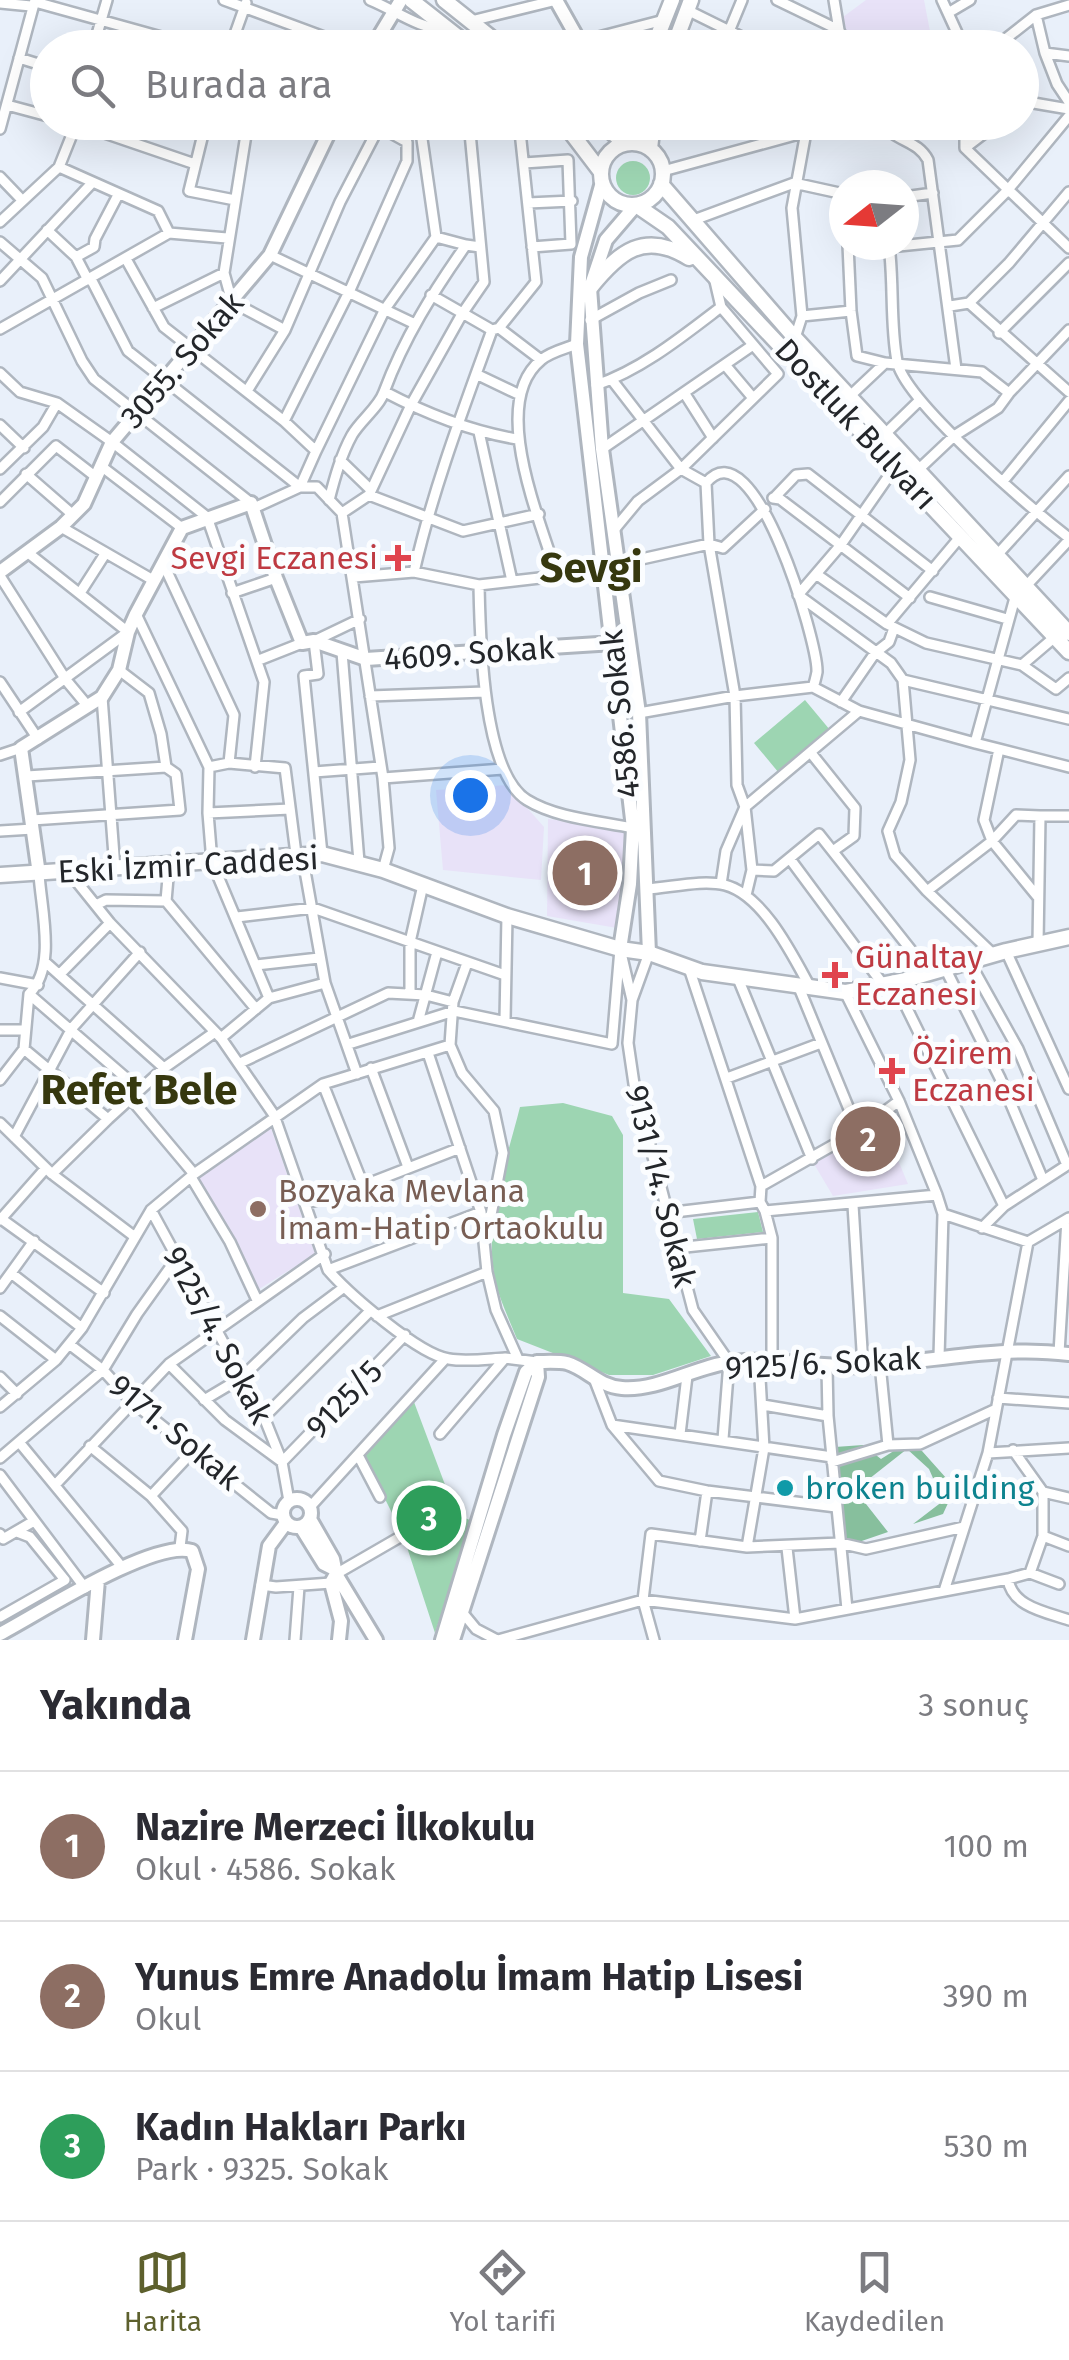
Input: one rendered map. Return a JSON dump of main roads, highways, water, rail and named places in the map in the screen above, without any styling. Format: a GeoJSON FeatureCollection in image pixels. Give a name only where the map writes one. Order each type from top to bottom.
{"type":"FeatureCollection","features":[{"type":"Feature","properties":{"kind":"main road"},"geometry":{"type":"LineString","coordinates":[[412,0],[442,30]]}},
{"type":"Feature","properties":{"kind":"main road"},"geometry":{"type":"LineString","coordinates":[[444,0],[482,30]]}},
{"type":"Feature","properties":{"kind":"main road"},"geometry":{"type":"LineString","coordinates":[[556,0],[574,30]]}},
{"type":"Feature","properties":{"kind":"main road"},"geometry":{"type":"LineString","coordinates":[[660,30],[672,0]]}},
{"type":"Feature","properties":{"kind":"main road"},"geometry":{"type":"LineString","coordinates":[[383,30],[399,5]]}},
{"type":"Feature","properties":{"kind":"main road"},"geometry":{"type":"LineString","coordinates":[[680,30],[689,5]]}},
{"type":"Feature","properties":{"kind":"main road","name":"3055. Sokak"},"geometry":{"type":"LineString","coordinates":[[0,574],[84,504],[112,442],[136,410],[270,256],[325,140]]}},
{"type":"Feature","properties":{"kind":"main road","name":"Dostluk Bulvarı"},"geometry":{"type":"LineString","coordinates":[[575,140],[612,198],[636,205],[668,227],[961,536],[1064,628],[1069,652]]}},
{"type":"Feature","properties":{"kind":"main road"},"geometry":{"type":"LineString","coordinates":[[620,140],[650,148],[651,140]]}},
{"type":"Feature","properties":{"kind":"main road"},"geometry":{"type":"LineString","coordinates":[[623,140],[625,144]]}},
{"type":"Feature","properties":{"kind":"main road"},"geometry":{"type":"LineString","coordinates":[[602,177],[608,154],[626,140]]}},
{"type":"Feature","properties":{"kind":"main road","name":"Dostluk Bulvarı"},"geometry":{"type":"LineString","coordinates":[[650,148],[659,158],[662,178],[691,221],[998,554],[1021,590]]}},
{"type":"Feature","properties":{"kind":"main road","name":"4586. Sokak"},"geometry":{"type":"LineString","coordinates":[[602,177],[581,257],[577,344],[614,643],[632,828],[630,884],[620,950]]}},
{"type":"Feature","properties":{"kind":"main road"},"geometry":{"type":"LineString","coordinates":[[636,205],[652,198],[662,178]]}},
{"type":"Feature","properties":{"kind":"main road","name":"4586. Sokak"},"geometry":{"type":"LineString","coordinates":[[636,205],[606,240],[590,288],[590,320],[602,449],[639,713],[649,953]]}},
{"type":"Feature","properties":{"kind":"main road"},"geometry":{"type":"LineString","coordinates":[[590,288],[611,261],[631,248],[653,245],[668,246],[710,273]]}},
{"type":"Feature","properties":{"kind":"main road","name":"4609. Sokak"},"geometry":{"type":"LineString","coordinates":[[39,874],[21,748],[102,697],[119,670],[128,632],[162,562],[182,528],[207,517],[253,506],[276,578],[308,642],[366,660],[614,643]]}},
{"type":"Feature","properties":{"kind":"main road","name":"Eski İzmir Caddesi"},"geometry":{"type":"LineString","coordinates":[[0,875],[322,854],[359,862],[506,916],[620,950],[649,953],[688,968],[844,992],[1069,938]]}},
{"type":"Feature","properties":{"kind":"main road","name":"9125/6. Sokak"},"geometry":{"type":"LineString","coordinates":[[536,1362],[568,1364],[595,1382],[624,1389],[687,1376],[729,1362],[826,1367],[1007,1350],[1064,1354]]}},
{"type":"Feature","properties":{"kind":"main road"},"geometry":{"type":"LineString","coordinates":[[453,1640],[538,1376],[536,1362]]}},
{"type":"Feature","properties":{"kind":"main road"},"geometry":{"type":"LineString","coordinates":[[442,1640],[509,1420],[526,1372],[536,1362]]}},
{"type":"Feature","properties":{"kind":"main road"},"geometry":{"type":"LineString","coordinates":[[253,1640],[269,1546],[289,1501],[301,1499],[324,1564],[376,1640]]}},
{"type":"Feature","properties":{"kind":"main road"},"geometry":{"type":"LineString","coordinates":[[284,1519],[307,1518]]}},
{"type":"Feature","properties":{"kind":"main road"},"geometry":{"type":"LineString","coordinates":[[0,1634],[122,1567],[180,1547],[192,1551],[198,1568],[185,1640]]}},
{"type":"Feature","properties":{"kind":"main road"},"geometry":{"type":"LineString","coordinates":[[334,1575],[341,1621],[339,1640]]}},
{"type":"Feature","properties":{"kind":"main road"},"geometry":{"type":"LineString","coordinates":[[92,1584],[92,1640]]}},
{"type":"Feature","properties":{"kind":"place","name":"Sevgi Eczanesi"},"geometry":{"type":"Point","coordinates":[398,558]}},
{"type":"Feature","properties":{"kind":"place","name":"Nazire Merzeci İlkokulu"},"geometry":{"type":"Point","coordinates":[585,873]}},
{"type":"Feature","properties":{"kind":"place","name":"Günaltay Eczanesi"},"geometry":{"type":"Point","coordinates":[835,975]}},
{"type":"Feature","properties":{"kind":"place","name":"Özirem Eczanesi"},"geometry":{"type":"Point","coordinates":[892,1071]}},
{"type":"Feature","properties":{"kind":"place","name":"Yunus Emre Anadolu İmam Hatip Lisesi"},"geometry":{"type":"Point","coordinates":[868,1139]}},
{"type":"Feature","properties":{"kind":"place","name":"Bozyaka Mevlana İmam-Hatip Ortaokulu"},"geometry":{"type":"Point","coordinates":[258,1209]}},
{"type":"Feature","properties":{"kind":"place","name":"broken building"},"geometry":{"type":"Point","coordinates":[785,1488]}},
{"type":"Feature","properties":{"kind":"place","name":"Kadın Hakları Parkı"},"geometry":{"type":"Point","coordinates":[429,1518]}},
{"type":"Feature","properties":{"kind":"district","name":"Sevgi"},"geometry":{"type":"Point","coordinates":[591,567]}},
{"type":"Feature","properties":{"kind":"district","name":"Refet Bele"},"geometry":{"type":"Point","coordinates":[139,1089]}}]}
